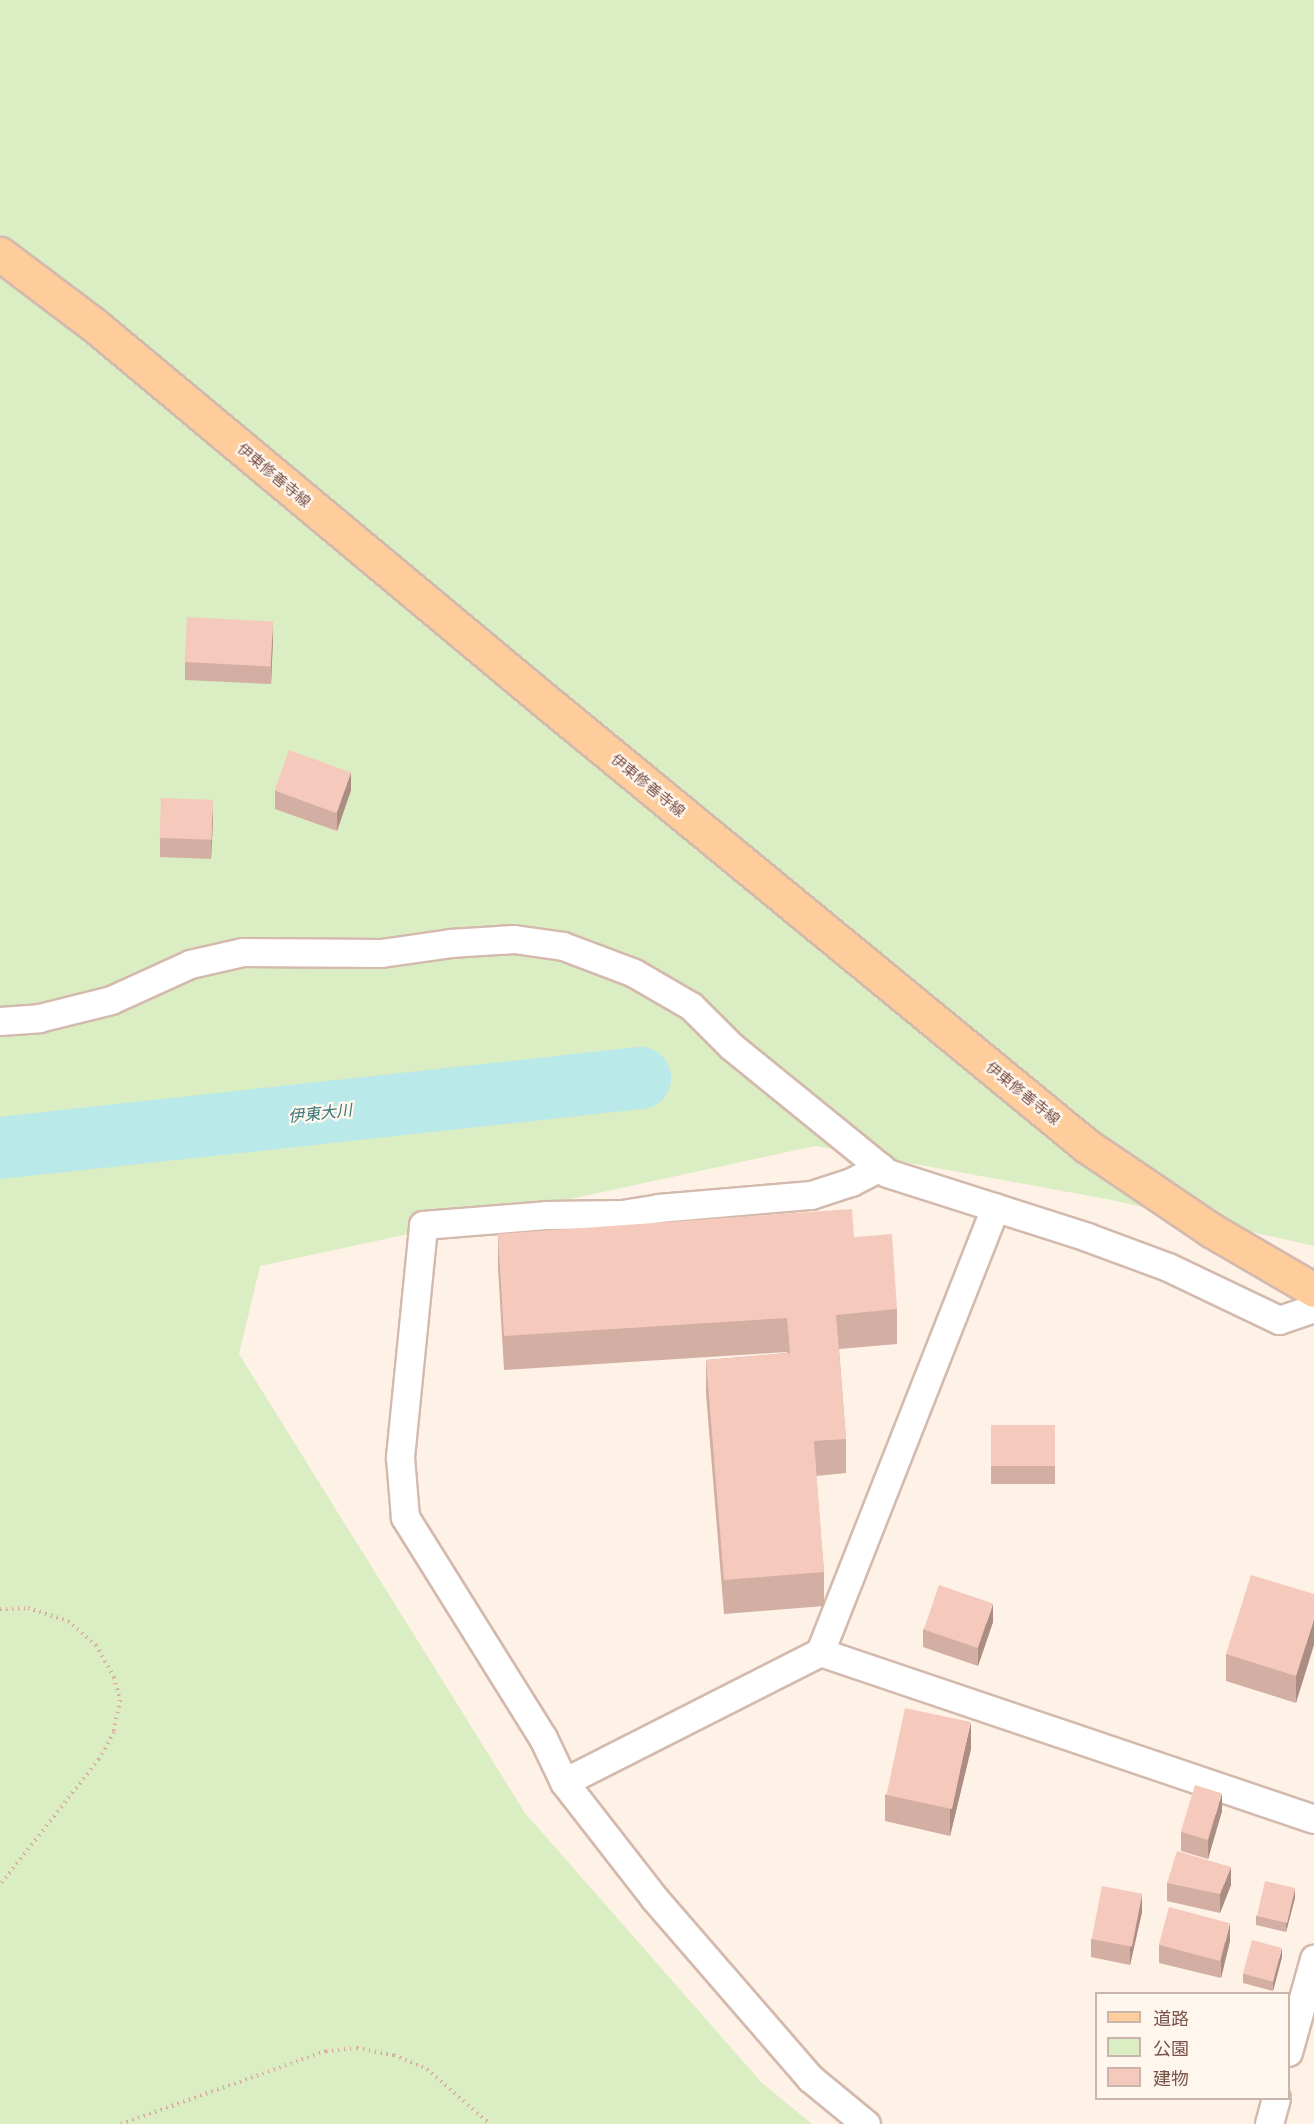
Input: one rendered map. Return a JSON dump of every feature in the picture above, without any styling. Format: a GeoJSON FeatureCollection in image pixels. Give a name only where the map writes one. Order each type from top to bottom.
{"type":"FeatureCollection","features":[{"type":"Feature","properties":{"kind":"main road","name":"伊東修善寺線"},"geometry":{"type":"LineString","coordinates":[[0,254],[93,324],[540,696],[1087,1146],[1211,1230],[1314,1290]]}},
{"type":"Feature","properties":{"kind":"street"},"geometry":{"type":"LineString","coordinates":[[0,1021],[39,1018],[111,1000],[190,964],[243,952],[381,953],[450,943],[514,939],[563,946],[634,973],[691,1006],[731,1046],[887,1173],[1087,1237],[1168,1267],[1278,1320],[1314,1308]]}},
{"type":"Feature","properties":{"kind":"street"},"geometry":{"type":"LineString","coordinates":[[866,2124],[810,2078],[655,1899],[564,1782],[543,1738],[405,1517],[400,1458],[423,1225],[546,1215],[622,1214],[658,1208],[811,1195],[851,1182],[879,1167]]}},
{"type":"Feature","properties":{"kind":"street"},"geometry":{"type":"LineString","coordinates":[[564,1782],[819,1652],[995,1207]]}},
{"type":"Feature","properties":{"kind":"street"},"geometry":{"type":"LineString","coordinates":[[819,1652],[1314,1819]]}},
{"type":"Feature","properties":{"kind":"street"},"geometry":{"type":"LineString","coordinates":[[1290,2045],[1314,1959]]}},
{"type":"Feature","properties":{"kind":"street"},"geometry":{"type":"LineString","coordinates":[[1269,2124],[1275,2100]]}},
{"type":"Feature","properties":{"kind":"path"},"geometry":{"type":"LineString","coordinates":[[0,1609],[28,1608],[68,1620],[96,1645],[114,1677],[120,1701],[114,1732],[99,1759],[0,1885]]}},
{"type":"Feature","properties":{"kind":"path"},"geometry":{"type":"LineString","coordinates":[[121,2124],[326,2052],[357,2048],[394,2055],[427,2069],[490,2124]]}},
{"type":"Feature","properties":{"kind":"green space"},"geometry":{"type":"Polygon","coordinates":[[[0,0],[1314,0],[1314,1246],[1107,1199],[815,1146],[260,1266],[239,1354],[525,1813],[762,2083],[812,2124],[0,2124],[0,0]]]}},
{"type":"Feature","properties":{"kind":"building"},"geometry":{"type":"Polygon","coordinates":[[[187,617],[273,622],[271,666],[185,662],[187,617]]]}},
{"type":"Feature","properties":{"kind":"building"},"geometry":{"type":"Polygon","coordinates":[[[289,750],[351,773],[336,813],[274,790],[289,750]]]}},
{"type":"Feature","properties":{"kind":"building"},"geometry":{"type":"Polygon","coordinates":[[[161,798],[213,800],[212,840],[160,838],[161,798]]]}},
{"type":"Feature","properties":{"kind":"building"},"geometry":{"type":"Polygon","coordinates":[[[852,1209],[854,1237],[892,1234],[897,1309],[836,1315],[846,1439],[814,1441],[824,1572],[724,1580],[706,1360],[790,1353],[787,1318],[504,1336],[498,1234],[852,1209]]]}},
{"type":"Feature","properties":{"kind":"building"},"geometry":{"type":"Polygon","coordinates":[[[991,1425],[1055,1425],[1055,1466],[991,1466],[991,1425]]]}},
{"type":"Feature","properties":{"kind":"building"},"geometry":{"type":"Polygon","coordinates":[[[1251,1575],[1314,1594],[1314,1619],[1296,1676],[1226,1654],[1251,1575]]]}},
{"type":"Feature","properties":{"kind":"building"},"geometry":{"type":"Polygon","coordinates":[[[939,1585],[993,1604],[978,1648],[924,1629],[939,1585]]]}},
{"type":"Feature","properties":{"kind":"building"},"geometry":{"type":"Polygon","coordinates":[[[905,1708],[971,1722],[952,1809],[886,1795],[905,1708]]]}},
{"type":"Feature","properties":{"kind":"building"},"geometry":{"type":"Polygon","coordinates":[[[1195,1785],[1222,1793],[1207,1840],[1181,1832],[1195,1785]]]}},
{"type":"Feature","properties":{"kind":"building"},"geometry":{"type":"Polygon","coordinates":[[[1177,1851],[1231,1867],[1220,1894],[1167,1883],[1177,1851]]]}},
{"type":"Feature","properties":{"kind":"building"},"geometry":{"type":"Polygon","coordinates":[[[1265,1881],[1295,1888],[1287,1923],[1257,1916],[1265,1881]]]}},
{"type":"Feature","properties":{"kind":"building"},"geometry":{"type":"Polygon","coordinates":[[[1102,1886],[1142,1894],[1132,1947],[1092,1939],[1102,1886]]]}},
{"type":"Feature","properties":{"kind":"building"},"geometry":{"type":"Polygon","coordinates":[[[1169,1907],[1230,1923],[1220,1961],[1159,1945],[1169,1907]]]}},
{"type":"Feature","properties":{"kind":"building"},"geometry":{"type":"Polygon","coordinates":[[[1252,1940],[1282,1948],[1273,1982],[1243,1974],[1252,1940]]]}},
{"type":"Feature","properties":{"kind":"waterway","name":"伊東大川"},"geometry":{"type":"LineString","coordinates":[[0,1148],[640,1078]]}}]}
